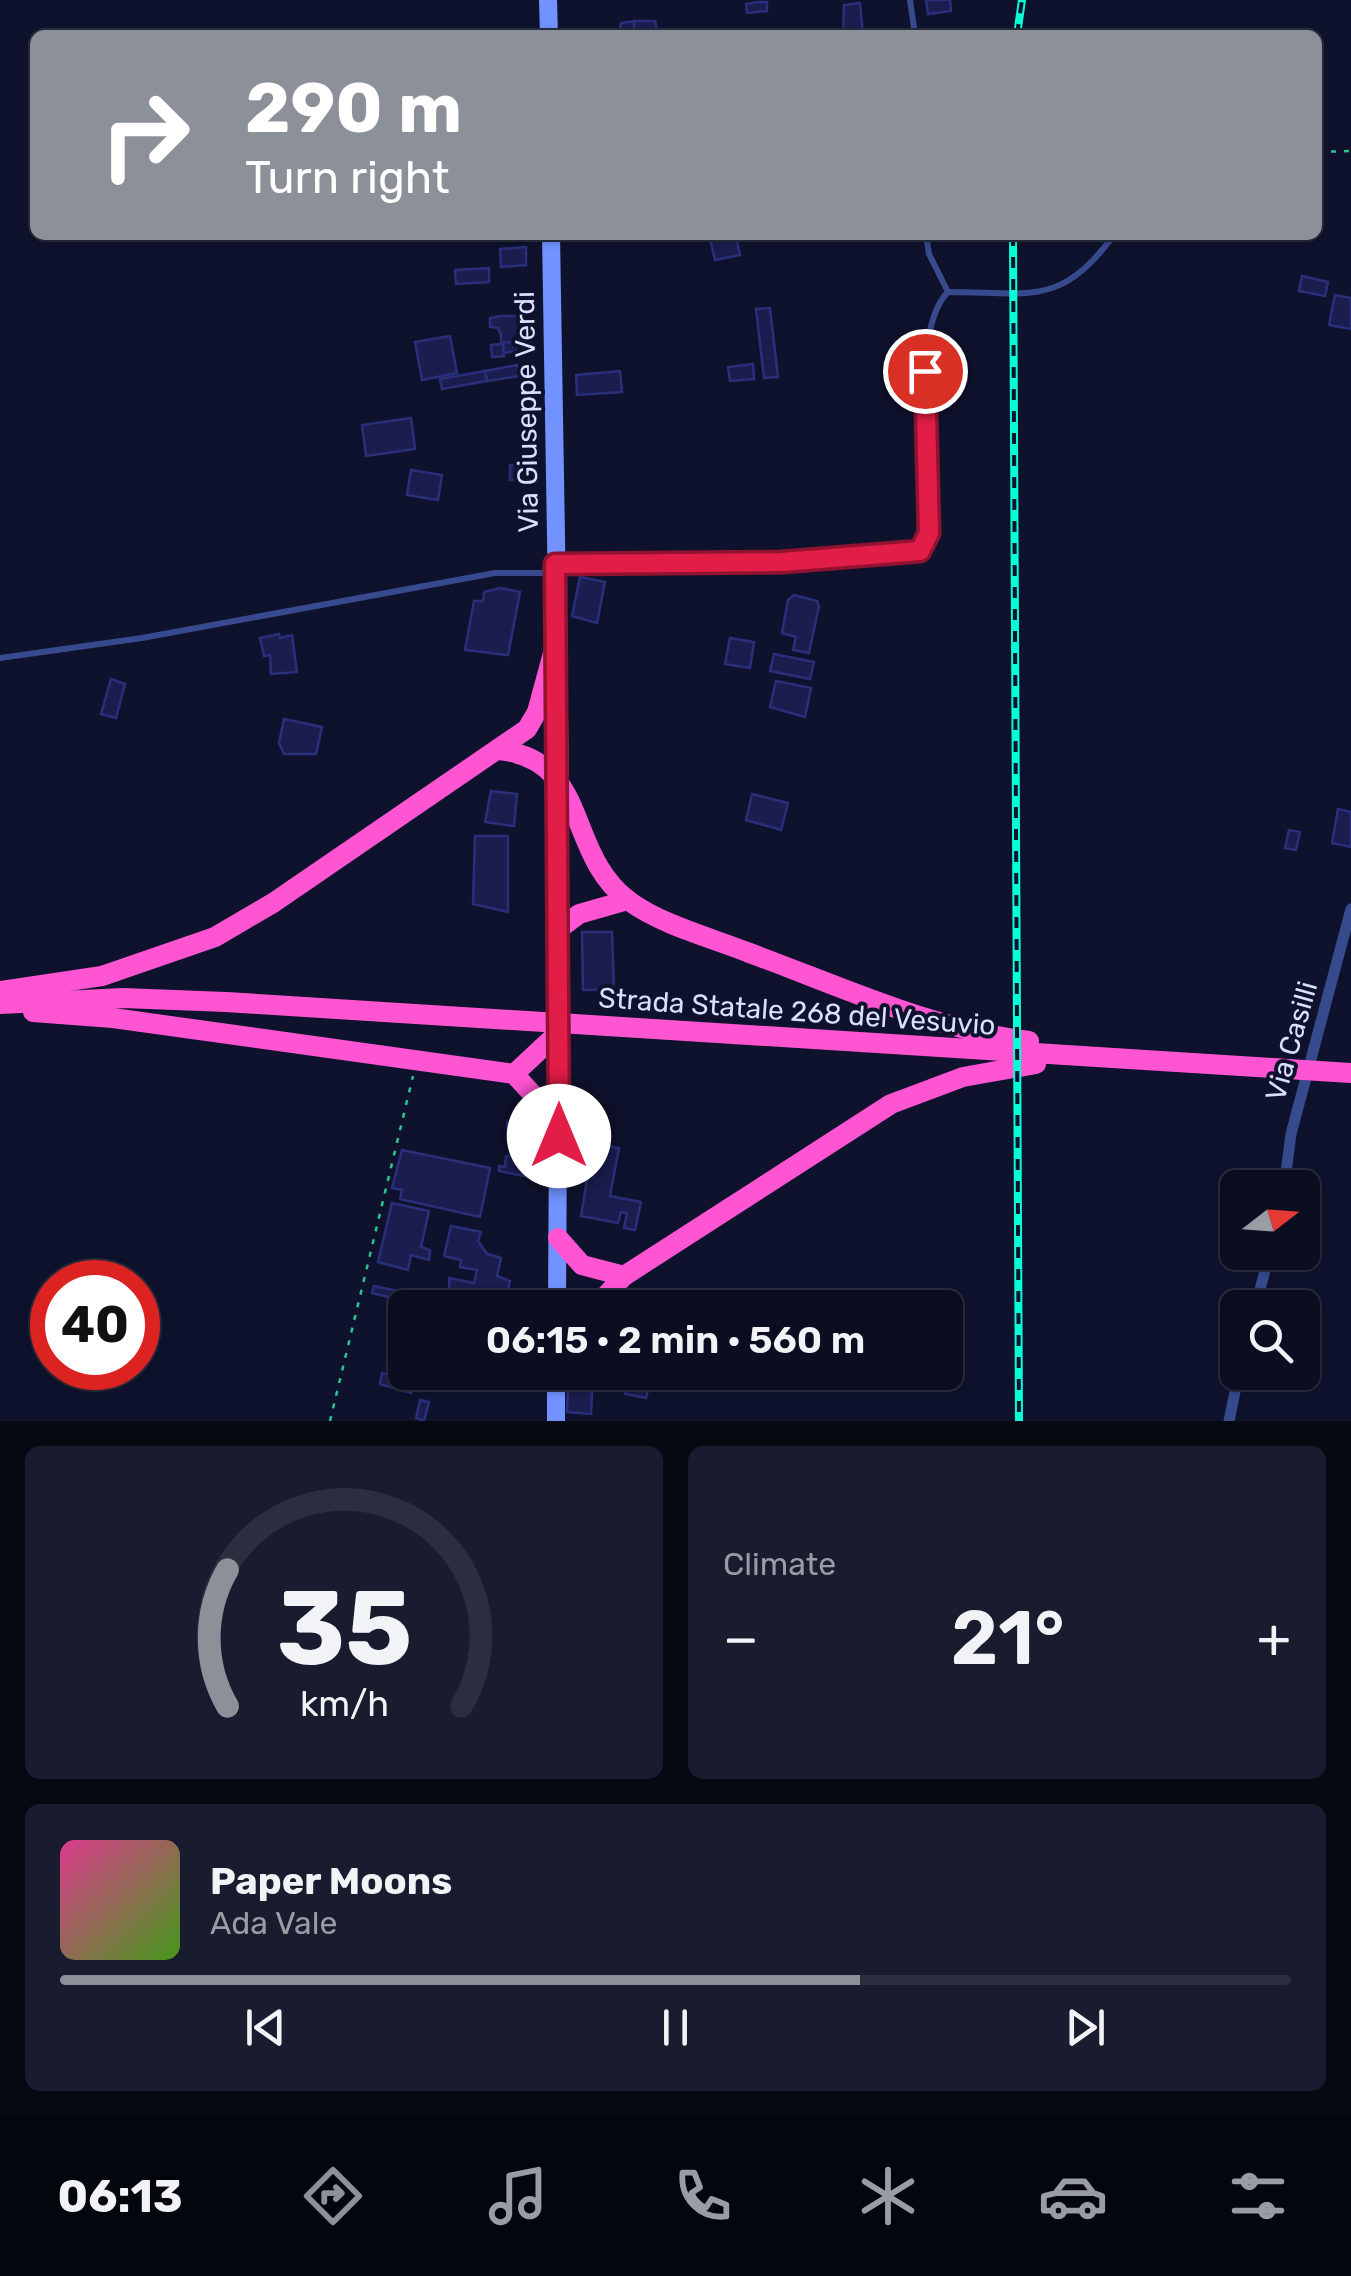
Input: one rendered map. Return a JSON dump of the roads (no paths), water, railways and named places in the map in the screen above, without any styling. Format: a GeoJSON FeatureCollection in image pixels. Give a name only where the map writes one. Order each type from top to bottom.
{"type":"FeatureCollection","features":[{"type":"Feature","properties":{"kind":"highway"},"geometry":{"type":"LineString","coordinates":[[0,992],[102,976],[215,936],[273,904],[526,730],[537,712],[556,642]]}},
{"type":"Feature","properties":{"kind":"highway"},"geometry":{"type":"LineString","coordinates":[[498,750],[528,754],[560,779],[584,842],[628,900],[722,942],[1001,1052],[1351,1072]]}},
{"type":"Feature","properties":{"kind":"highway"},"geometry":{"type":"LineString","coordinates":[[559,929],[579,914],[628,900]]}},
{"type":"Feature","properties":{"kind":"highway","name":"Strada Statale 268 del Vesuvio"},"geometry":{"type":"LineString","coordinates":[[0,1004],[153,999],[1001,1052]]}},
{"type":"Feature","properties":{"kind":"highway"},"geometry":{"type":"LineString","coordinates":[[0,1014],[112,1018],[514,1074],[534,1091],[559,1136]]}},
{"type":"Feature","properties":{"kind":"highway"},"geometry":{"type":"LineString","coordinates":[[514,1074],[559,1032]]}},
{"type":"Feature","properties":{"kind":"highway"},"geometry":{"type":"LineString","coordinates":[[611,1290],[624,1276],[891,1104],[1001,1052],[1036,1053],[1107,1068],[1208,1064]]}},
{"type":"Feature","properties":{"kind":"highway"},"geometry":{"type":"LineString","coordinates":[[558,1238],[582,1265],[624,1276]]}},
{"type":"Feature","properties":{"kind":"street"},"geometry":{"type":"LineString","coordinates":[[548,0],[549,30]]}},
{"type":"Feature","properties":{"kind":"street","name":"Via Giuseppe Verdi"},"geometry":{"type":"LineString","coordinates":[[551,240],[560,779],[557,1290]]}},
{"type":"Feature","properties":{"kind":"street","name":"Via Casilli"},"geometry":{"type":"LineString","coordinates":[[1286,1170],[1291,1134],[1351,909]]}},
{"type":"Feature","properties":{"kind":"street"},"geometry":{"type":"LineString","coordinates":[[556,1390],[556,1421]]}},
{"type":"Feature","properties":{"kind":"street"},"geometry":{"type":"LineString","coordinates":[[1229,1421],[1235,1390]]}},
{"type":"Feature","properties":{"kind":"lane"},"geometry":{"type":"LineString","coordinates":[[910,0],[914,30]]}},
{"type":"Feature","properties":{"kind":"lane"},"geometry":{"type":"LineString","coordinates":[[927,240],[929,254],[948,292]]}},
{"type":"Feature","properties":{"kind":"lane"},"geometry":{"type":"LineString","coordinates":[[948,292],[1028,292],[1068,284],[1084,272],[1110,240]]}},
{"type":"Feature","properties":{"kind":"lane"},"geometry":{"type":"LineString","coordinates":[[0,658],[142,638],[496,573],[782,562],[920,551],[929,533],[924,345],[928,324],[948,292]]}},
{"type":"Feature","properties":{"kind":"railway"},"geometry":{"type":"LineString","coordinates":[[1018,30],[1022,0]]}},
{"type":"Feature","properties":{"kind":"railway"},"geometry":{"type":"LineString","coordinates":[[1013,240],[1019,1421]]}}]}
